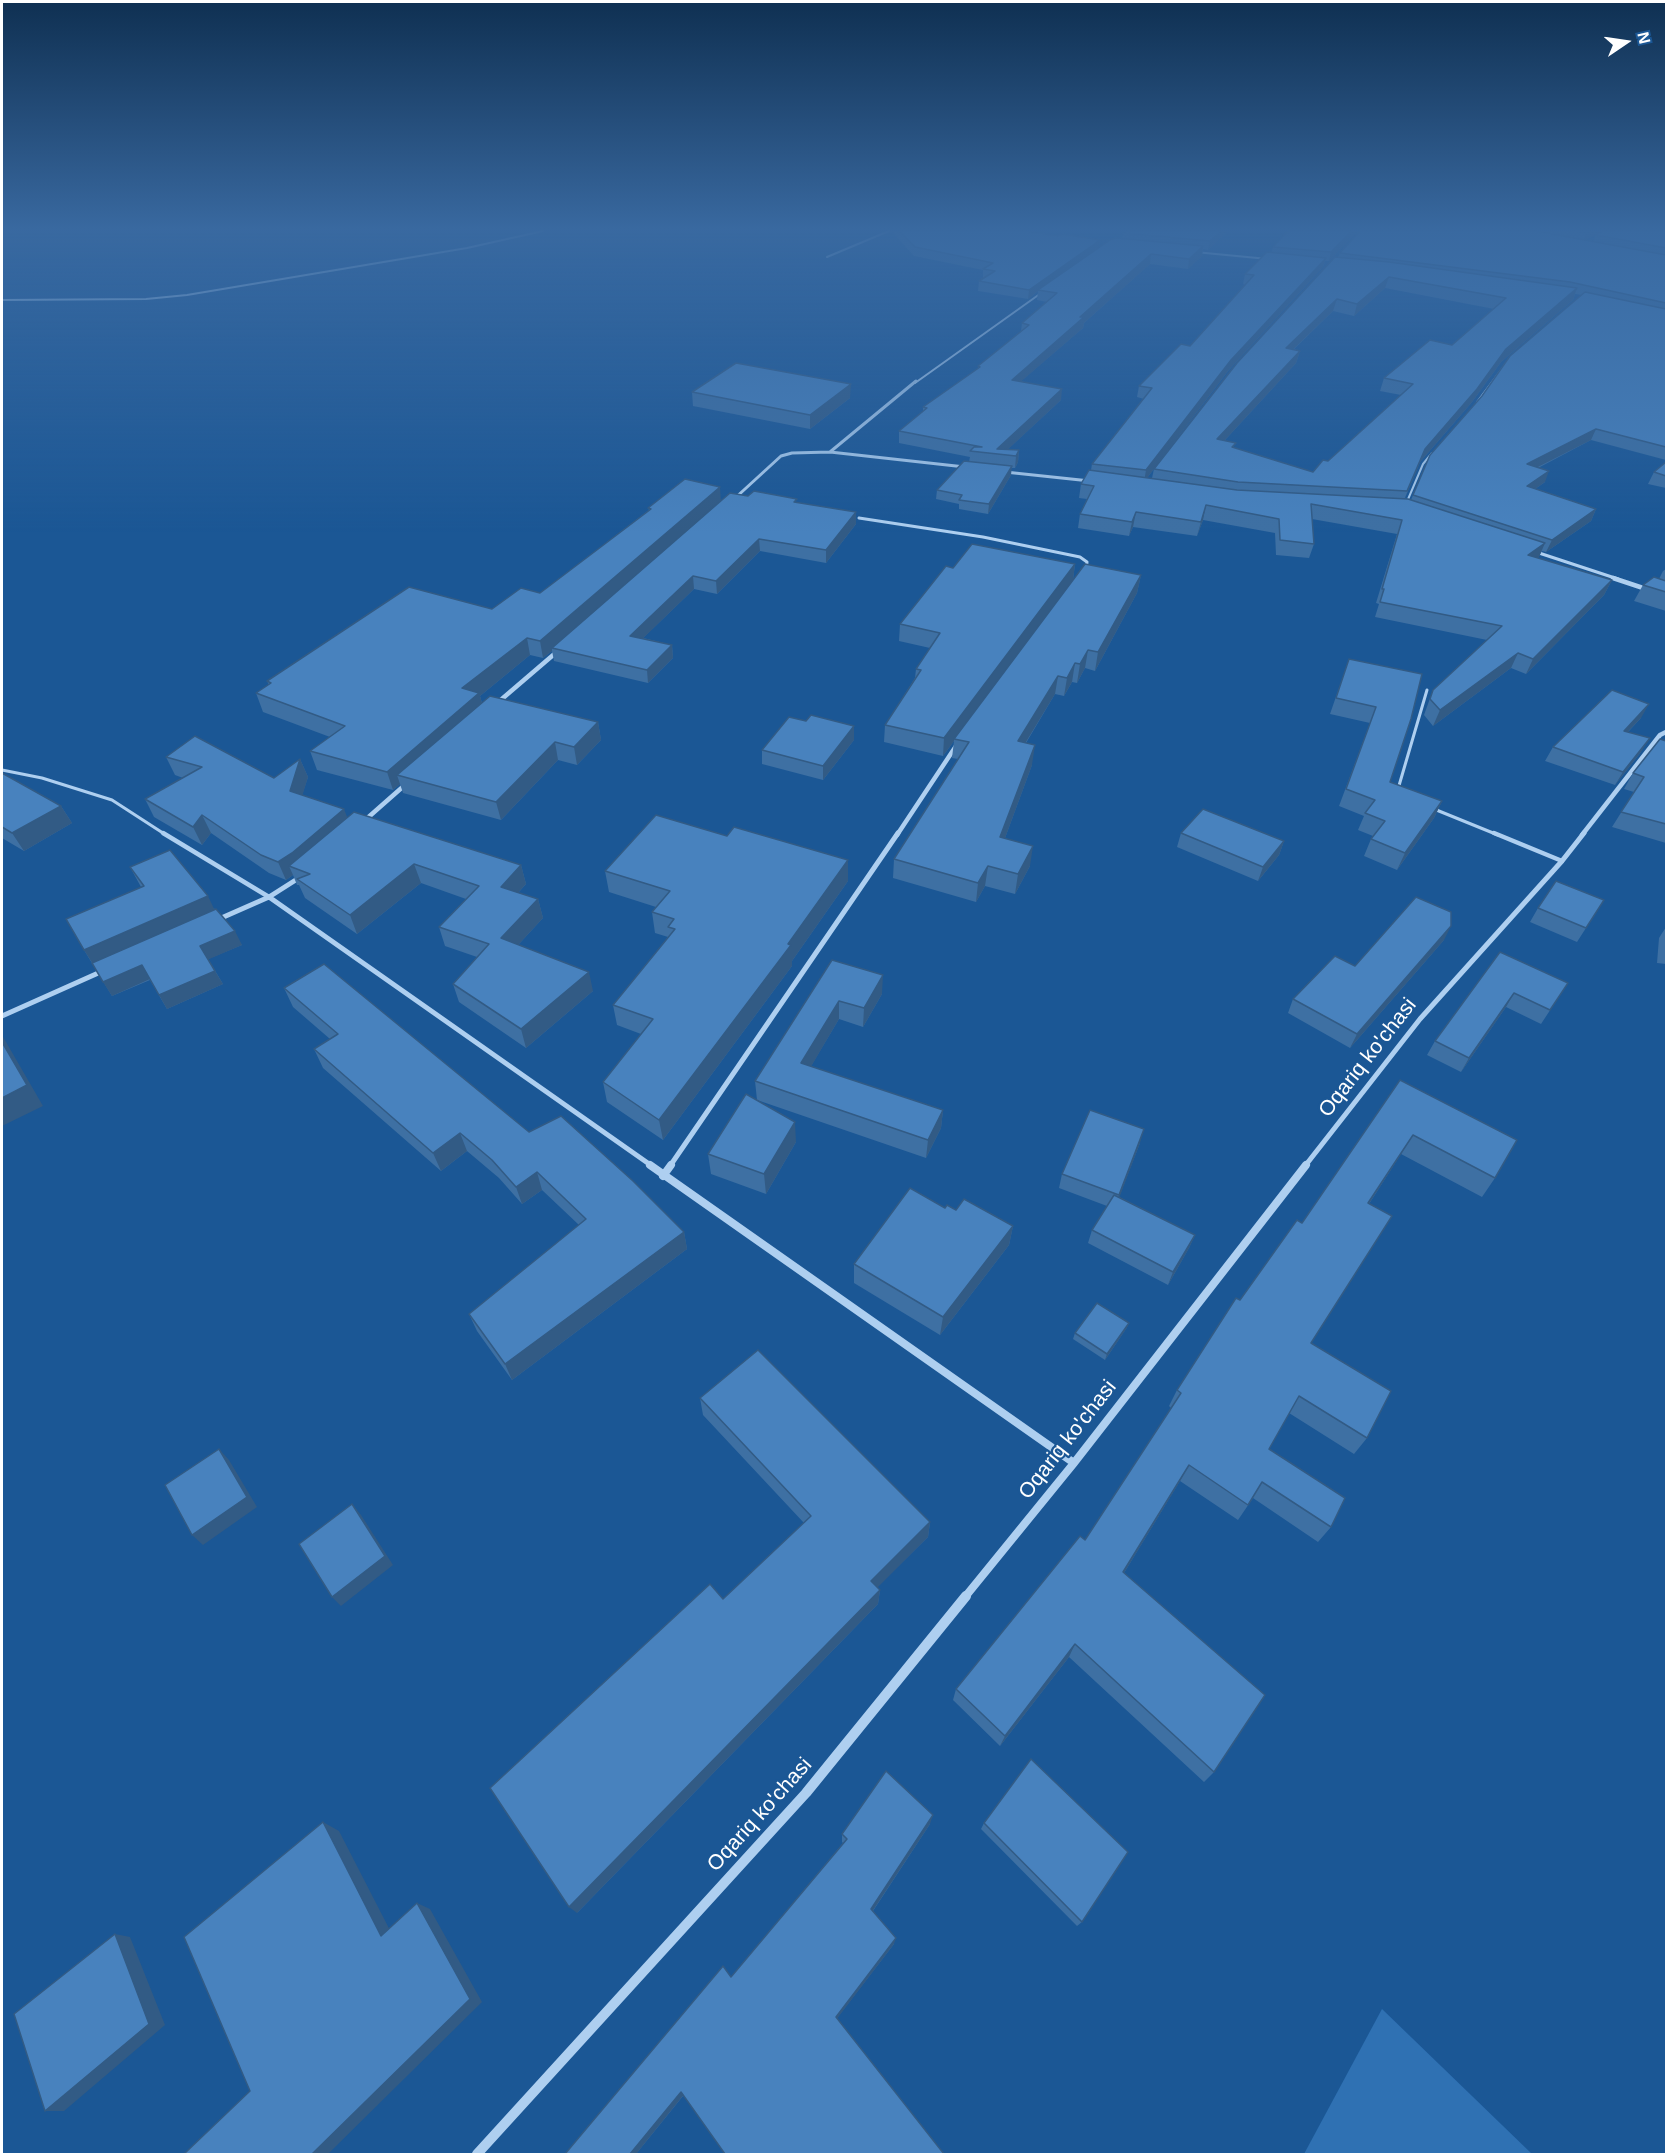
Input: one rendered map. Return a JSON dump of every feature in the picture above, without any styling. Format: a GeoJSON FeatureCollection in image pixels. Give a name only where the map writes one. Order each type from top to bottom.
{"type":"FeatureCollection","features":[{"type":"Feature","properties":{"kind":"street"},"geometry":{"type":"LineString","coordinates":[[830,452],[934,367],[985,332]]}},
{"type":"Feature","properties":{"kind":"street"},"geometry":{"type":"LineString","coordinates":[[727,505],[781,456],[792,453],[830,452],[973,468]]}},
{"type":"Feature","properties":{"kind":"street"},"geometry":{"type":"LineString","coordinates":[[997,471],[1091,482]]}},
{"type":"Feature","properties":{"kind":"street"},"geometry":{"type":"LineString","coordinates":[[859,518],[982,537],[1080,557],[1087,562],[1088,569],[1081,578]]}},
{"type":"Feature","properties":{"kind":"street"},"geometry":{"type":"LineString","coordinates":[[1525,548],[1656,592]]}},
{"type":"Feature","properties":{"kind":"street"},"geometry":{"type":"LineString","coordinates":[[489,710],[560,649]]}},
{"type":"Feature","properties":{"kind":"street","name":"Oqariq ko'chasi"},"geometry":{"type":"LineString","coordinates":[[477,2154],[806,1793],[1074,1463],[1420,1019],[1562,861],[1660,735],[1666,732]]}},
{"type":"Feature","properties":{"kind":"street"},"geometry":{"type":"LineString","coordinates":[[663,1176],[964,735]]}},
{"type":"Feature","properties":{"kind":"street"},"geometry":{"type":"LineString","coordinates":[[356,828],[409,781]]}},
{"type":"Feature","properties":{"kind":"street"},"geometry":{"type":"LineString","coordinates":[[216,921],[269,897],[303,875]]}},
{"type":"Feature","properties":{"kind":"street"},"geometry":{"type":"LineString","coordinates":[[269,897],[1074,1463]]}},
{"type":"Feature","properties":{"kind":"street"},"geometry":{"type":"LineString","coordinates":[[2,1016],[111,967]]}},
{"type":"Feature","properties":{"kind":"lane"},"geometry":{"type":"LineString","coordinates":[[1475,404],[1512,356]]}},
{"type":"Feature","properties":{"kind":"lane"},"geometry":{"type":"LineString","coordinates":[[1404,509],[1423,464],[1438,447]]}},
{"type":"Feature","properties":{"kind":"lane"},"geometry":{"type":"LineString","coordinates":[[1405,796],[1398,789],[1427,690]]}},
{"type":"Feature","properties":{"kind":"lane"},"geometry":{"type":"LineString","coordinates":[[2,770],[42,778],[112,800],[189,850],[269,897]]}},
{"type":"Feature","properties":{"kind":"lane"},"geometry":{"type":"LineString","coordinates":[[1426,805],[1562,861]]}},
{"type":"Feature","properties":{"kind":"shaded area"},"geometry":{"type":"Polygon","coordinates":[[[1382,2009],[1532,2154],[1304,2154],[1382,2009]]]}},
{"type":"Feature","properties":{"kind":"building"},"geometry":{"type":"Polygon","coordinates":[[[1021,332],[1067,332],[1012,380],[1062,389],[997,449],[1019,450],[1016,456],[970,451],[974,447],[982,447],[899,431],[927,408],[923,407],[980,367],[978,366],[1021,332]]]}},
{"type":"Feature","properties":{"kind":"building"},"geometry":{"type":"Polygon","coordinates":[[[1203,332],[1257,332],[1231,360],[1146,470],[1092,464],[1152,388],[1139,386],[1181,344],[1190,346],[1203,332]]]}},
{"type":"Feature","properties":{"kind":"building"},"geometry":{"type":"Polygon","coordinates":[[[1266,332],[1303,332],[1286,348],[1300,351],[1217,439],[1236,443],[1232,447],[1313,472],[1323,460],[1328,461],[1413,384],[1384,378],[1430,340],[1452,345],[1467,332],[1526,332],[1506,349],[1477,389],[1425,449],[1407,491],[1238,482],[1154,469],[1237,363],[1266,332]]]}},
{"type":"Feature","properties":{"kind":"building"},"geometry":{"type":"Polygon","coordinates":[[[1539,332],[1666,332],[1666,447],[1596,429],[1527,464],[1549,471],[1527,486],[1596,509],[1552,540],[1413,495],[1430,455],[1482,396],[1510,356],[1539,332]]]}},
{"type":"Feature","properties":{"kind":"building"},"geometry":{"type":"Polygon","coordinates":[[[736,363],[851,384],[810,415],[692,392],[736,363]]]}},
{"type":"Feature","properties":{"kind":"building"},"geometry":{"type":"Polygon","coordinates":[[[964,461],[1012,466],[989,504],[959,500],[962,495],[937,490],[964,461]]]}},
{"type":"Feature","properties":{"kind":"building"},"geometry":{"type":"Polygon","coordinates":[[[1666,462],[1666,476],[1654,472],[1666,462]]]}},
{"type":"Feature","properties":{"kind":"building"},"geometry":{"type":"Polygon","coordinates":[[[1089,470],[1237,490],[1408,499],[1545,543],[1528,555],[1612,580],[1533,659],[1518,653],[1440,710],[1430,699],[1433,690],[1502,626],[1380,602],[1402,520],[1311,504],[1314,544],[1280,540],[1279,519],[1206,505],[1201,522],[1136,512],[1132,522],[1080,514],[1094,486],[1081,484],[1089,470]]]}},
{"type":"Feature","properties":{"kind":"building"},"geometry":{"type":"Polygon","coordinates":[[[685,479],[720,487],[540,641],[527,638],[462,688],[479,693],[387,772],[310,751],[345,726],[256,693],[271,683],[267,681],[409,587],[492,609],[521,588],[540,593],[651,509],[648,508],[685,479]]]}},
{"type":"Feature","properties":{"kind":"building"},"geometry":{"type":"Polygon","coordinates":[[[754,491],[797,499],[794,502],[856,512],[826,550],[759,539],[716,581],[693,576],[630,636],[672,645],[647,670],[552,648],[730,493],[748,496],[754,491]]]}},
{"type":"Feature","properties":{"kind":"building"},"geometry":{"type":"Polygon","coordinates":[[[972,544],[1075,564],[944,738],[885,725],[921,670],[916,669],[940,633],[900,624],[946,566],[953,568],[972,544]]]}},
{"type":"Feature","properties":{"kind":"building"},"geometry":{"type":"Polygon","coordinates":[[[1085,564],[1141,575],[1098,652],[1088,650],[1080,664],[1075,663],[1067,678],[1058,676],[1018,741],[1035,745],[1000,837],[1033,846],[1018,874],[988,866],[978,883],[894,859],[969,742],[954,739],[1085,564]]]}},
{"type":"Feature","properties":{"kind":"building"},"geometry":{"type":"Polygon","coordinates":[[[1654,577],[1666,581],[1666,592],[1643,585],[1654,577]]]}},
{"type":"Feature","properties":{"kind":"building"},"geometry":{"type":"Polygon","coordinates":[[[1349,659],[1422,674],[1411,719],[1390,782],[1442,801],[1405,853],[1371,839],[1385,821],[1365,813],[1375,800],[1346,789],[1376,707],[1336,698],[1349,659]]]}},
{"type":"Feature","properties":{"kind":"building"},"geometry":{"type":"Polygon","coordinates":[[[1612,690],[1649,704],[1624,731],[1650,738],[1623,772],[1553,747],[1612,690]]]}},
{"type":"Feature","properties":{"kind":"building"},"geometry":{"type":"Polygon","coordinates":[[[490,696],[598,722],[574,747],[555,742],[496,802],[397,775],[490,696]]]}},
{"type":"Feature","properties":{"kind":"building"},"geometry":{"type":"Polygon","coordinates":[[[811,715],[854,726],[823,766],[762,750],[789,717],[806,721],[811,715]]]}},
{"type":"Feature","properties":{"kind":"building"},"geometry":{"type":"Polygon","coordinates":[[[195,736],[274,778],[300,759],[290,791],[344,809],[278,862],[261,855],[202,815],[193,827],[145,799],[202,767],[166,757],[195,736]]]}},
{"type":"Feature","properties":{"kind":"building"},"geometry":{"type":"Polygon","coordinates":[[[1660,739],[1666,741],[1666,824],[1621,812],[1644,777],[1633,773],[1660,739]]]}},
{"type":"Feature","properties":{"kind":"building"},"geometry":{"type":"Polygon","coordinates":[[[2,773],[61,806],[12,833],[2,827],[2,773]]]}},
{"type":"Feature","properties":{"kind":"building"},"geometry":{"type":"Polygon","coordinates":[[[1203,809],[1284,841],[1263,867],[1181,833],[1203,809]]]}},
{"type":"Feature","properties":{"kind":"building"},"geometry":{"type":"Polygon","coordinates":[[[354,812],[521,865],[501,887],[538,899],[501,938],[589,972],[521,1029],[453,984],[489,944],[439,927],[479,886],[414,864],[350,915],[297,879],[310,874],[289,866],[354,812]]]}},
{"type":"Feature","properties":{"kind":"building"},"geometry":{"type":"Polygon","coordinates":[[[656,815],[727,836],[734,827],[848,860],[788,944],[791,945],[659,1120],[603,1082],[653,1019],[613,1005],[675,929],[668,927],[674,919],[652,912],[670,891],[605,871],[656,815]]]}},
{"type":"Feature","properties":{"kind":"building"},"geometry":{"type":"Polygon","coordinates":[[[170,850],[208,896],[84,950],[66,919],[144,886],[130,867],[170,850]]]}},
{"type":"Feature","properties":{"kind":"building"},"geometry":{"type":"Polygon","coordinates":[[[1556,881],[1604,900],[1586,928],[1538,908],[1556,881]]]}},
{"type":"Feature","properties":{"kind":"building"},"geometry":{"type":"Polygon","coordinates":[[[1416,897],[1451,912],[1451,926],[1357,1034],[1293,999],[1335,956],[1355,966],[1416,897]]]}},
{"type":"Feature","properties":{"kind":"building"},"geometry":{"type":"Polygon","coordinates":[[[216,909],[235,931],[200,946],[215,971],[159,995],[142,965],[103,982],[92,963],[216,909]]]}},
{"type":"Feature","properties":{"kind":"building"},"geometry":{"type":"Polygon","coordinates":[[[1500,952],[1568,983],[1550,1010],[1514,993],[1469,1058],[1435,1041],[1500,952]]]}},
{"type":"Feature","properties":{"kind":"building"},"geometry":{"type":"Polygon","coordinates":[[[832,960],[883,975],[864,1008],[839,1001],[801,1063],[943,1110],[928,1140],[755,1081],[832,960]]]}},
{"type":"Feature","properties":{"kind":"building"},"geometry":{"type":"Polygon","coordinates":[[[324,964],[529,1132],[561,1116],[633,1181],[684,1232],[505,1364],[469,1314],[586,1219],[537,1172],[516,1187],[492,1160],[460,1133],[433,1153],[314,1049],[338,1034],[284,988],[324,964]]]}},
{"type":"Feature","properties":{"kind":"building"},"geometry":{"type":"Polygon","coordinates":[[[2,1042],[27,1085],[2,1098],[2,1042]]]}},
{"type":"Feature","properties":{"kind":"building"},"geometry":{"type":"Polygon","coordinates":[[[1400,1080],[1517,1140],[1495,1178],[1413,1135],[1368,1203],[1392,1216],[1311,1343],[1391,1391],[1367,1438],[1299,1396],[1269,1449],[1345,1498],[1331,1527],[1262,1482],[1248,1505],[1189,1465],[1123,1572],[1265,1695],[1214,1772],[1075,1644],[1005,1736],[956,1689],[1080,1536],[1085,1540],[1181,1393],[1177,1390],[1236,1298],[1240,1300],[1297,1220],[1302,1223],[1400,1080]]]}},
{"type":"Feature","properties":{"kind":"building"},"geometry":{"type":"Polygon","coordinates":[[[746,1094],[795,1122],[764,1174],[708,1154],[746,1094]]]}},
{"type":"Feature","properties":{"kind":"building"},"geometry":{"type":"Polygon","coordinates":[[[1090,1110],[1144,1129],[1119,1195],[1062,1174],[1090,1110]]]}},
{"type":"Feature","properties":{"kind":"building"},"geometry":{"type":"Polygon","coordinates":[[[910,1188],[945,1208],[947,1205],[956,1210],[964,1199],[1013,1226],[943,1317],[854,1264],[910,1188]]]}},
{"type":"Feature","properties":{"kind":"building"},"geometry":{"type":"Polygon","coordinates":[[[1114,1195],[1195,1235],[1173,1272],[1092,1230],[1114,1195]]]}},
{"type":"Feature","properties":{"kind":"building"},"geometry":{"type":"Polygon","coordinates":[[[1097,1303],[1129,1323],[1107,1354],[1075,1333],[1097,1303]]]}},
{"type":"Feature","properties":{"kind":"building"},"geometry":{"type":"Polygon","coordinates":[[[758,1350],[930,1522],[871,1581],[880,1590],[569,1907],[490,1788],[710,1584],[723,1599],[811,1516],[700,1398],[758,1350]]]}},
{"type":"Feature","properties":{"kind":"building"},"geometry":{"type":"Polygon","coordinates":[[[219,1449],[247,1497],[192,1535],[165,1485],[219,1449]]]}},
{"type":"Feature","properties":{"kind":"building"},"geometry":{"type":"Polygon","coordinates":[[[352,1504],[385,1556],[332,1597],[299,1544],[352,1504]]]}},
{"type":"Feature","properties":{"kind":"building"},"geometry":{"type":"Polygon","coordinates":[[[1031,1759],[1128,1852],[1082,1922],[984,1823],[1031,1759]]]}},
{"type":"Feature","properties":{"kind":"building"},"geometry":{"type":"Polygon","coordinates":[[[886,1771],[933,1815],[871,1909],[896,1938],[836,2017],[944,2154],[725,2154],[681,2092],[630,2154],[565,2154],[723,1966],[731,1977],[847,1839],[842,1834],[886,1771]]]}},
{"type":"Feature","properties":{"kind":"building"},"geometry":{"type":"Polygon","coordinates":[[[323,1822],[381,1936],[417,1903],[470,1999],[312,2154],[184,2154],[250,2091],[184,1937],[323,1822]]]}},
{"type":"Feature","properties":{"kind":"building"},"geometry":{"type":"Polygon","coordinates":[[[115,1934],[149,2024],[45,2111],[14,2014],[115,1934]]]}}]}
